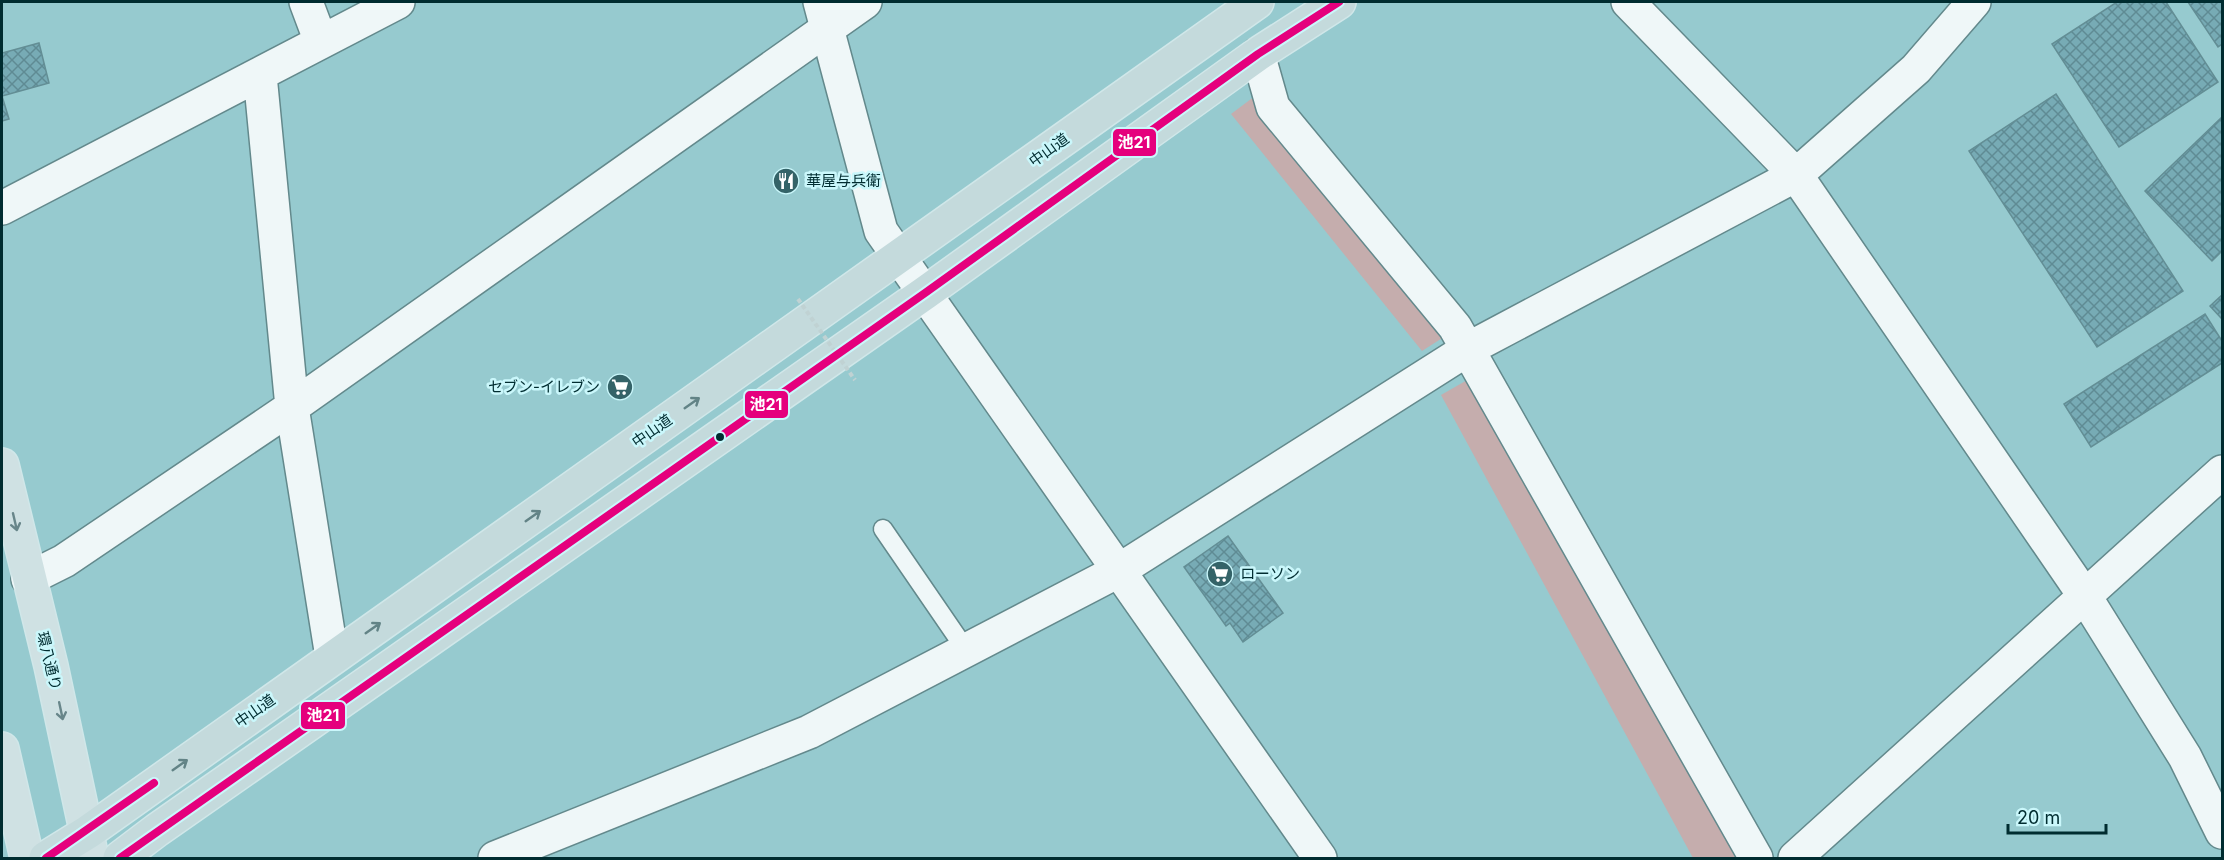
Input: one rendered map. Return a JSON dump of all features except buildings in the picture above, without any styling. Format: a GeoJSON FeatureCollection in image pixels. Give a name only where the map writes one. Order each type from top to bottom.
{"type":"FeatureCollection","features":[{"type":"Feature","properties":{"kind":"highway","name":"中山道"},"geometry":{"type":"LineString","coordinates":[[46,858],[90,845],[332,657],[1257,2]]}},
{"type":"Feature","properties":{"kind":"highway"},"geometry":{"type":"LineString","coordinates":[[120,858],[925,293],[1258,54],[1339,2]]}},
{"type":"Feature","properties":{"kind":"main road","name":"環八通り"},"geometry":{"type":"LineString","coordinates":[[2,465],[51,666],[90,845]]}},
{"type":"Feature","properties":{"kind":"main road"},"geometry":{"type":"LineString","coordinates":[[2,749],[27,858]]}},
{"type":"Feature","properties":{"kind":"street"},"geometry":{"type":"LineString","coordinates":[[306,2],[321,42]]}},
{"type":"Feature","properties":{"kind":"street"},"geometry":{"type":"LineString","coordinates":[[2,208],[398,2]]}},
{"type":"Feature","properties":{"kind":"street"},"geometry":{"type":"LineString","coordinates":[[28,579],[64,561],[292,407],[823,15],[865,2]]}},
{"type":"Feature","properties":{"kind":"street"},"geometry":{"type":"LineString","coordinates":[[1628,2],[1796,175],[2084,595],[2185,758],[2223,832]]}},
{"type":"Feature","properties":{"kind":"street"},"geometry":{"type":"LineString","coordinates":[[495,858],[809,732],[1118,571],[1468,349],[1796,175],[1916,69],[1974,2]]}},
{"type":"Feature","properties":{"kind":"street"},"geometry":{"type":"LineString","coordinates":[[823,15],[878,223],[899,257],[1315,857]]}},
{"type":"Feature","properties":{"kind":"street"},"geometry":{"type":"LineString","coordinates":[[1258,54],[1273,107],[1447,317],[1468,349],[1756,858]]}},
{"type":"Feature","properties":{"kind":"street"},"geometry":{"type":"LineString","coordinates":[[260,75],[292,407],[332,657]]}},
{"type":"Feature","properties":{"kind":"street"},"geometry":{"type":"LineString","coordinates":[[1795,858],[2223,472]]}},
{"type":"Feature","properties":{"kind":"lane"},"geometry":{"type":"LineString","coordinates":[[883,529],[966,650]]}},
{"type":"Feature","properties":{"kind":"path"},"geometry":{"type":"LineString","coordinates":[[798,299],[855,380]]}},
{"type":"Feature","properties":{"kind":"shaded area"},"geometry":{"type":"Polygon","coordinates":[[[1255,96],[1447,335],[1422,351],[1231,114],[1255,96]]]}},
{"type":"Feature","properties":{"kind":"shaded area"},"geometry":{"type":"Polygon","coordinates":[[[1469,379],[1737,858],[1693,858],[1441,395],[1469,379]]]}},
{"type":"Feature","properties":{"kind":"transit line","name":"池21"},"geometry":{"type":"LineString","coordinates":[[120,858],[925,293],[1258,54],[1339,2]]}},
{"type":"Feature","properties":{"kind":"transit line","name":"池21"},"geometry":{"type":"LineString","coordinates":[[46,858],[154,783]]}},
{"type":"Feature","properties":{"kind":"place","name":"華屋与兵衛"},"geometry":{"type":"Point","coordinates":[786,181]}},
{"type":"Feature","properties":{"kind":"place","name":"セブン-イレブン"},"geometry":{"type":"Point","coordinates":[620,387]}},
{"type":"Feature","properties":{"kind":"place","name":"ローソン"},"geometry":{"type":"Point","coordinates":[1220,574]}}]}
